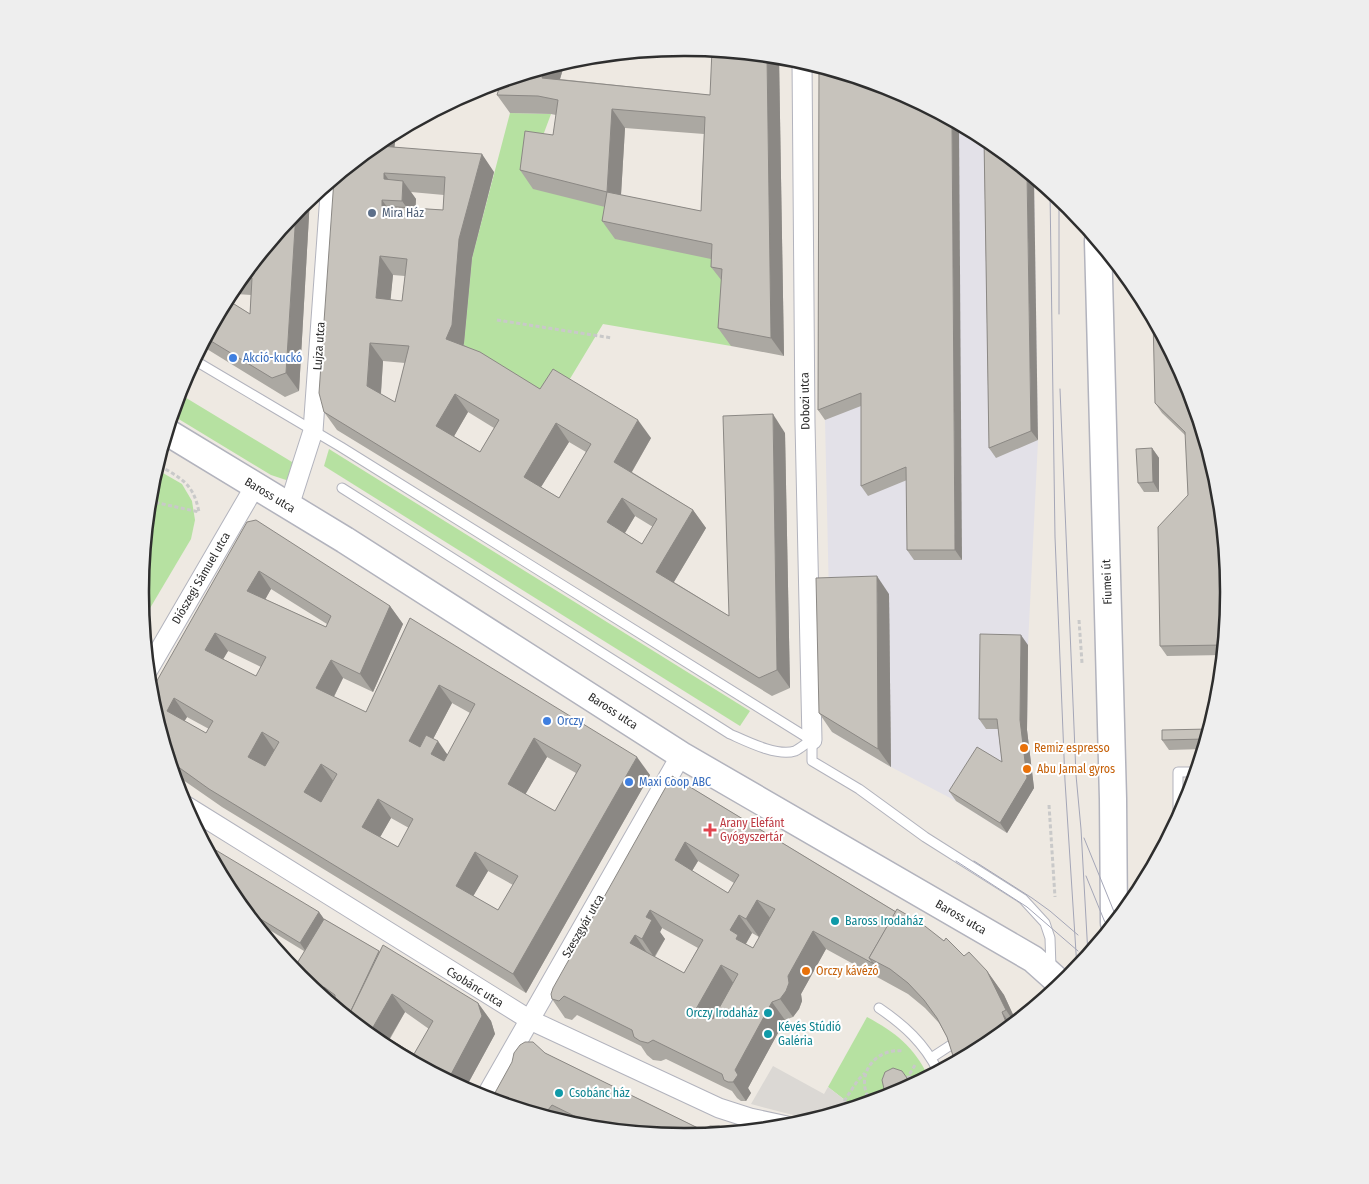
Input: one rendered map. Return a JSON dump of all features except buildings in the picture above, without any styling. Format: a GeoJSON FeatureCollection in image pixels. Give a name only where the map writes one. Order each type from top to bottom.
{"type":"FeatureCollection","features":[{"type":"Feature","properties":{"kind":"street","name":"Dobozi utca"},"geometry":{"type":"LineString","coordinates":[[802,70],[805,423],[812,740]]}},
{"type":"Feature","properties":{"kind":"street","name":"Lujza utca"},"geometry":{"type":"LineString","coordinates":[[289,506],[314,432],[330,190]]}},
{"type":"Feature","properties":{"kind":"street","name":"Fiumei út"},"geometry":{"type":"LineString","coordinates":[[1098,252],[1114,912]]}},
{"type":"Feature","properties":{"kind":"street","name":"Baross utca"},"geometry":{"type":"LineString","coordinates":[[172,435],[345,540],[681,755],[1033,959],[1053,980]]}},
{"type":"Feature","properties":{"kind":"street","name":"Diószegi Sámuel utca"},"geometry":{"type":"LineString","coordinates":[[153,661],[255,486]]}},
{"type":"Feature","properties":{"kind":"street","name":"Szeszgyár utca"},"geometry":{"type":"LineString","coordinates":[[490,1091],[681,755]]}},
{"type":"Feature","properties":{"kind":"street","name":"Csobánc utca"},"geometry":{"type":"LineString","coordinates":[[196,812],[530,1020],[720,1108],[765,1121]]}},
{"type":"Feature","properties":{"kind":"street"},"geometry":{"type":"LineString","coordinates":[[1114,889],[1117,908]]}},
{"type":"Feature","properties":{"kind":"lane"},"geometry":{"type":"LineString","coordinates":[[200,364],[222,379],[314,432],[812,740]]}},
{"type":"Feature","properties":{"kind":"lane"},"geometry":{"type":"LineString","coordinates":[[342,488],[730,734],[773,750],[787,752],[795,750],[812,740]]}},
{"type":"Feature","properties":{"kind":"lane"},"geometry":{"type":"LineString","coordinates":[[812,740],[812,761],[859,789],[925,837],[1014,891],[1033,908],[1045,923],[1050,938],[1055,979]]}},
{"type":"Feature","properties":{"kind":"lane"},"geometry":{"type":"LineString","coordinates":[[1178,799],[1178,772],[1189,772]]}},
{"type":"Feature","properties":{"kind":"lane"},"geometry":{"type":"LineString","coordinates":[[879,1008],[917,1038],[935,1065]]}},
{"type":"Feature","properties":{"kind":"lane"},"geometry":{"type":"LineString","coordinates":[[931,1058],[954,1043]]}},
{"type":"Feature","properties":{"kind":"path"},"geometry":{"type":"LineString","coordinates":[[497,320],[612,338]]}},
{"type":"Feature","properties":{"kind":"path"},"geometry":{"type":"LineString","coordinates":[[156,503],[199,512],[196,498],[186,482],[163,468]]}},
{"type":"Feature","properties":{"kind":"path"},"geometry":{"type":"LineString","coordinates":[[1080,620],[1081,639]]}},
{"type":"Feature","properties":{"kind":"path"},"geometry":{"type":"LineString","coordinates":[[1049,805],[1055,897]]}},
{"type":"Feature","properties":{"kind":"path"},"geometry":{"type":"LineString","coordinates":[[843,1103],[858,1080],[880,1054],[891,1050],[904,1050],[911,1055]]}},
{"type":"Feature","properties":{"kind":"path"},"geometry":{"type":"LineString","coordinates":[[910,1077],[908,1077],[919,1060]]}},
{"type":"Feature","properties":{"kind":"path"},"geometry":{"type":"LineString","coordinates":[[866,1072],[865,1089],[868,1095]]}},
{"type":"Feature","properties":{"kind":"shaded area"},"geometry":{"type":"Polygon","coordinates":[[[826,76],[890,97],[952,128],[1011,167],[1034,186],[1038,441],[1028,645],[1027,729],[1034,788],[1007,833],[956,801],[891,767],[832,732],[825,420],[826,76]]]}},
{"type":"Feature","properties":{"kind":"shaded area"},"geometry":{"type":"Polygon","coordinates":[[[773,1066],[824,1094],[828,1087],[847,1102],[795,1116],[751,1104],[773,1066]]]}},
{"type":"Feature","properties":{"kind":"green space"},"geometry":{"type":"Polygon","coordinates":[[[510,113],[551,114],[538,149],[620,211],[725,262],[735,287],[731,346],[603,324],[553,407],[459,357],[464,343],[472,258],[510,113]]]}},
{"type":"Feature","properties":{"kind":"green space"},"geometry":{"type":"Polygon","coordinates":[[[186,398],[292,462],[300,449],[294,479],[286,480],[271,475],[178,418],[186,398]]]}},
{"type":"Feature","properties":{"kind":"green space"},"geometry":{"type":"Polygon","coordinates":[[[329,449],[750,711],[740,726],[324,466],[329,449]]]}},
{"type":"Feature","properties":{"kind":"green space"},"geometry":{"type":"Polygon","coordinates":[[[162,473],[182,484],[192,501],[195,520],[191,539],[149,609],[150,557],[153,522],[162,473]]]}},
{"type":"Feature","properties":{"kind":"green space"},"geometry":{"type":"Polygon","coordinates":[[[867,1017],[903,1041],[925,1070],[890,1087],[847,1102],[828,1087],[867,1017]]]}},
{"type":"Feature","properties":{"kind":"tram line"},"geometry":{"type":"LineString","coordinates":[[1050,201],[1055,537],[1065,781],[1076,957]]}},
{"type":"Feature","properties":{"kind":"tram line"},"geometry":{"type":"LineString","coordinates":[[1059,209],[1059,314]]}},
{"type":"Feature","properties":{"kind":"tram line"},"geometry":{"type":"LineString","coordinates":[[1060,389],[1076,775],[1087,945]]}},
{"type":"Feature","properties":{"kind":"tram line"},"geometry":{"type":"LineString","coordinates":[[1084,838],[1114,912]]}},
{"type":"Feature","properties":{"kind":"tram line"},"geometry":{"type":"LineString","coordinates":[[956,861],[1027,907],[1078,951]]}},
{"type":"Feature","properties":{"kind":"tram line"},"geometry":{"type":"LineString","coordinates":[[974,861],[1032,898],[1078,935]]}},
{"type":"Feature","properties":{"kind":"tram line"},"geometry":{"type":"LineString","coordinates":[[1086,876],[1106,923]]}},
{"type":"Feature","properties":{"kind":"place","name":"Mira Ház"},"geometry":{"type":"Point","coordinates":[372,213]}},
{"type":"Feature","properties":{"kind":"place","name":"Akció-kuckó"},"geometry":{"type":"Point","coordinates":[233,358]}},
{"type":"Feature","properties":{"kind":"place","name":"Orczy"},"geometry":{"type":"Point","coordinates":[547,721]}},
{"type":"Feature","properties":{"kind":"place","name":"Remiz espresso"},"geometry":{"type":"Point","coordinates":[1024,748]}},
{"type":"Feature","properties":{"kind":"place","name":"Abu Jamal gyros"},"geometry":{"type":"Point","coordinates":[1027,769]}},
{"type":"Feature","properties":{"kind":"place","name":"Maxi Coop ABC"},"geometry":{"type":"Point","coordinates":[629,782]}},
{"type":"Feature","properties":{"kind":"place","name":"Arany Elefánt Gyógyszertár"},"geometry":{"type":"Point","coordinates":[710,830]}},
{"type":"Feature","properties":{"kind":"place","name":"Baross Irodaház"},"geometry":{"type":"Point","coordinates":[835,921]}},
{"type":"Feature","properties":{"kind":"place","name":"Orczy kávézó"},"geometry":{"type":"Point","coordinates":[806,971]}},
{"type":"Feature","properties":{"kind":"place","name":"Orczy Irodaház"},"geometry":{"type":"Point","coordinates":[768,1013]}},
{"type":"Feature","properties":{"kind":"place","name":"Kévés Stúdió Galéria"},"geometry":{"type":"Point","coordinates":[768,1034]}},
{"type":"Feature","properties":{"kind":"place","name":"Csobánc ház"},"geometry":{"type":"Point","coordinates":[559,1093]}}]}
